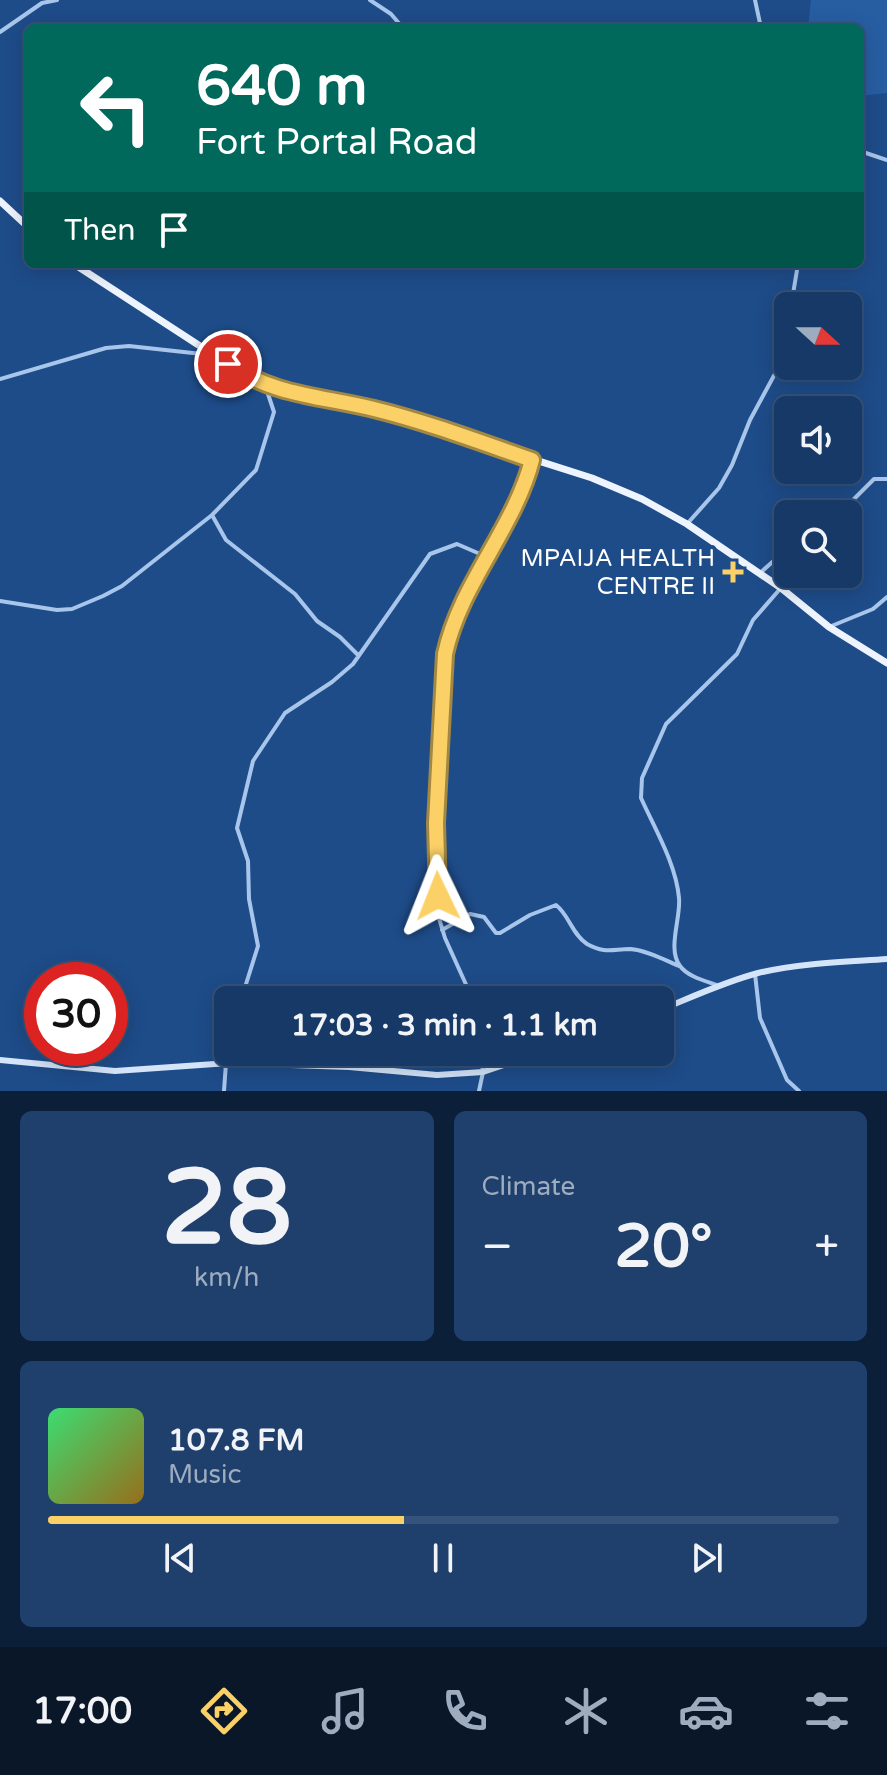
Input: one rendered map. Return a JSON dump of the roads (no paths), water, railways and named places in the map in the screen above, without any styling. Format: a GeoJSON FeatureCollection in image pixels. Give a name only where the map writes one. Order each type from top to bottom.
{"type":"FeatureCollection","features":[{"type":"Feature","properties":{"kind":"main road"},"geometry":{"type":"LineString","coordinates":[[0,201],[24,223]]}},
{"type":"Feature","properties":{"kind":"main road"},"geometry":{"type":"LineString","coordinates":[[80,268],[213,355],[265,385],[377,410],[592,478],[642,499],[687,524],[774,583]]}},
{"type":"Feature","properties":{"kind":"main road"},"geometry":{"type":"LineString","coordinates":[[781,588],[829,627],[887,663]]}},
{"type":"Feature","properties":{"kind":"street"},"geometry":{"type":"LineString","coordinates":[[0,32],[42,3],[57,0]]}},
{"type":"Feature","properties":{"kind":"street"},"geometry":{"type":"LineString","coordinates":[[370,0],[400,24]]}},
{"type":"Feature","properties":{"kind":"street"},"geometry":{"type":"LineString","coordinates":[[755,0],[760,24]]}},
{"type":"Feature","properties":{"kind":"street"},"geometry":{"type":"LineString","coordinates":[[864,152],[887,160]]}},
{"type":"Feature","properties":{"kind":"street"},"geometry":{"type":"LineString","coordinates":[[793,292],[797,268]]}},
{"type":"Feature","properties":{"kind":"street"},"geometry":{"type":"LineString","coordinates":[[0,379],[106,348],[129,346],[213,355]]}},
{"type":"Feature","properties":{"kind":"street"},"geometry":{"type":"LineString","coordinates":[[687,524],[719,488],[774,376]]}},
{"type":"Feature","properties":{"kind":"street"},"geometry":{"type":"LineString","coordinates":[[0,601],[57,610],[72,609],[122,586],[212,515],[256,470],[274,412],[265,385]]}},
{"type":"Feature","properties":{"kind":"street"},"geometry":{"type":"LineString","coordinates":[[467,986],[438,915],[436,823],[445,654],[453,627],[525,487],[532,460]]}},
{"type":"Feature","properties":{"kind":"street"},"geometry":{"type":"LineString","coordinates":[[853,500],[874,479],[887,479]]}},
{"type":"Feature","properties":{"kind":"street"},"geometry":{"type":"LineString","coordinates":[[212,515],[226,540],[295,594],[317,621],[359,655]]}},
{"type":"Feature","properties":{"kind":"street"},"geometry":{"type":"LineString","coordinates":[[245,986],[258,946],[249,899],[248,861],[237,828],[253,761],[285,713],[332,682],[359,655],[423,563],[436,550],[457,544],[487,557]]}},
{"type":"Feature","properties":{"kind":"street"},"geometry":{"type":"LineString","coordinates":[[760,573],[774,560]]}},
{"type":"Feature","properties":{"kind":"street"},"geometry":{"type":"LineString","coordinates":[[679,966],[675,950],[679,898],[673,874],[641,798],[642,778],[666,724],[737,654],[753,620],[781,588]]}},
{"type":"Feature","properties":{"kind":"street"},"geometry":{"type":"LineString","coordinates":[[829,627],[873,609],[887,597]]}},
{"type":"Feature","properties":{"kind":"street"},"geometry":{"type":"LineString","coordinates":[[442,930],[470,914],[484,917],[496,933],[500,933],[530,915],[556,905],[561,908],[570,927],[590,945],[608,952],[634,950],[679,966],[688,974],[719,986]]}},
{"type":"Feature","properties":{"kind":"street"},"geometry":{"type":"LineString","coordinates":[[674,1004],[755,974],[824,963],[887,959]]}},
{"type":"Feature","properties":{"kind":"street"},"geometry":{"type":"LineString","coordinates":[[755,974],[760,1018],[787,1080],[799,1091]]}},
{"type":"Feature","properties":{"kind":"street"},"geometry":{"type":"LineString","coordinates":[[0,1060],[115,1071],[214,1064]]}},
{"type":"Feature","properties":{"kind":"street"},"geometry":{"type":"LineString","coordinates":[[224,1091],[227,1066]]}},
{"type":"Feature","properties":{"kind":"street"},"geometry":{"type":"LineString","coordinates":[[318,1066],[437,1075],[483,1072],[501,1066]]}},
{"type":"Feature","properties":{"kind":"street"},"geometry":{"type":"LineString","coordinates":[[479,1091],[482,1066]]}},
{"type":"Feature","properties":{"kind":"place","name":"MPAIJA HEALTH CENTRE II"},"geometry":{"type":"Point","coordinates":[733,572]}}]}
